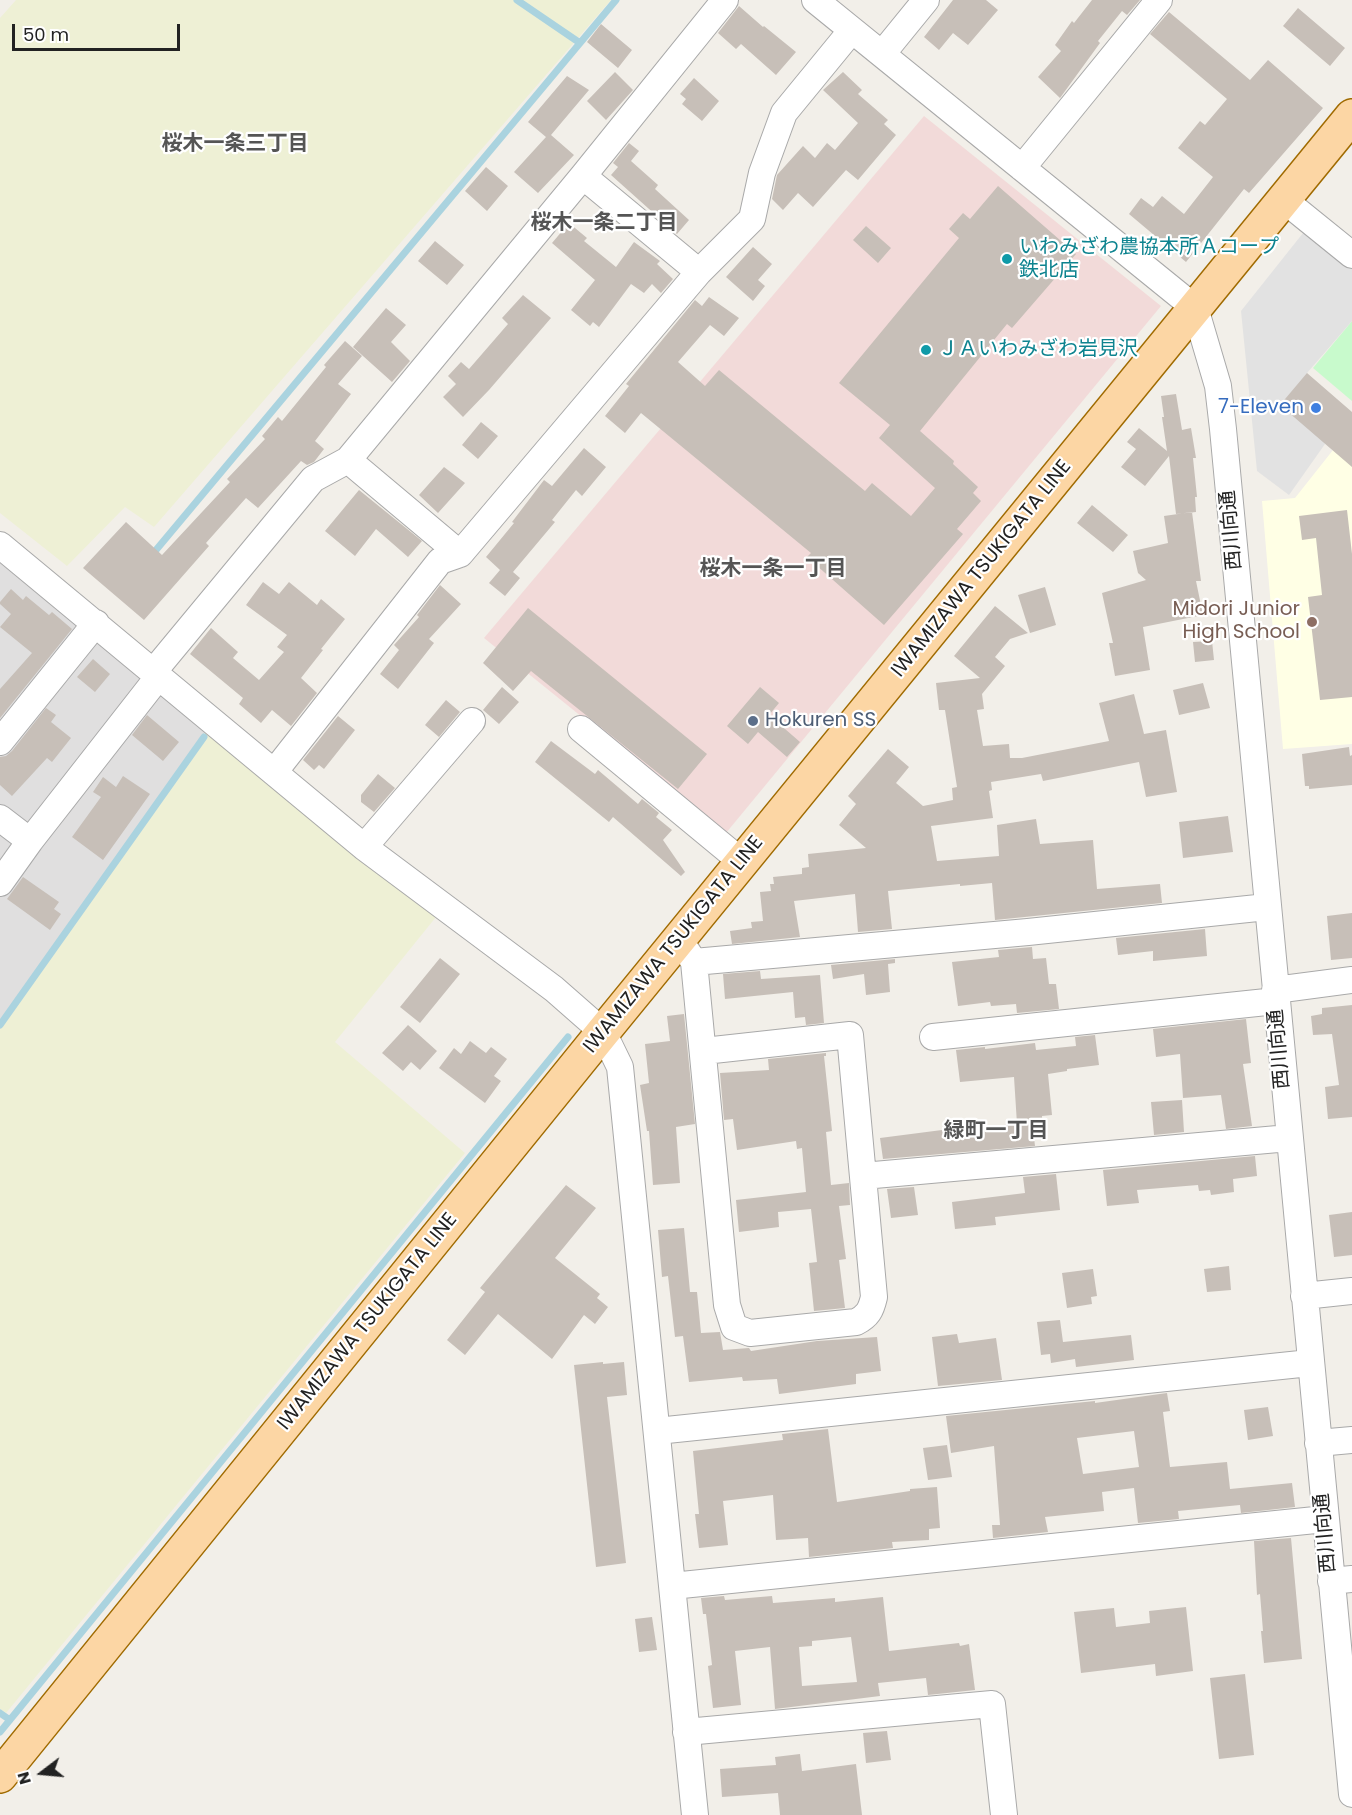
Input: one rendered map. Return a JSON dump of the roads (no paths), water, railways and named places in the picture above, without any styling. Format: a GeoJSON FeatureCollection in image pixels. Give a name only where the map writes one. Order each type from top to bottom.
{"type":"FeatureCollection","features":[{"type":"Feature","properties":{"kind":"main road","name":"IWAMIZAWA TSUKIGATA LINE"},"geometry":{"type":"LineString","coordinates":[[0,1776],[603,1032],[687,951],[742,862],[1352,116]]}},
{"type":"Feature","properties":{"kind":"street"},"geometry":{"type":"LineString","coordinates":[[0,883],[156,674],[313,479],[348,460],[725,0]]}},
{"type":"Feature","properties":{"kind":"street"},"geometry":{"type":"LineString","coordinates":[[815,0],[1196,308]]}},
{"type":"Feature","properties":{"kind":"street"},"geometry":{"type":"LineString","coordinates":[[882,54],[926,0]]}},
{"type":"Feature","properties":{"kind":"street"},"geometry":{"type":"LineString","coordinates":[[1022,168],[1159,0]]}},
{"type":"Feature","properties":{"kind":"street"},"geometry":{"type":"LineString","coordinates":[[274,771],[440,561],[460,554],[699,272],[752,219],[762,173],[784,113],[852,30]]}},
{"type":"Feature","properties":{"kind":"street"},"geometry":{"type":"LineString","coordinates":[[583,176],[699,272]]}},
{"type":"Feature","properties":{"kind":"street"},"geometry":{"type":"LineString","coordinates":[[1284,200],[1352,255]]}},
{"type":"Feature","properties":{"kind":"street","name":"西川向通"},"geometry":{"type":"LineString","coordinates":[[1196,308],[1218,386],[1325,1519],[1341,1580],[1352,1794]]}},
{"type":"Feature","properties":{"kind":"street"},"geometry":{"type":"LineString","coordinates":[[348,460],[460,554]]}},
{"type":"Feature","properties":{"kind":"street"},"geometry":{"type":"LineString","coordinates":[[0,545],[364,847],[554,989],[603,1032],[620,1067],[695,1815]]}},
{"type":"Feature","properties":{"kind":"street"},"geometry":{"type":"LineString","coordinates":[[0,742],[96,623]]}},
{"type":"Feature","properties":{"kind":"street"},"geometry":{"type":"LineString","coordinates":[[364,847],[472,721]]}},
{"type":"Feature","properties":{"kind":"street"},"geometry":{"type":"LineString","coordinates":[[581,729],[742,862]]}},
{"type":"Feature","properties":{"kind":"street"},"geometry":{"type":"LineString","coordinates":[[0,818],[30,841]]}},
{"type":"Feature","properties":{"kind":"street"},"geometry":{"type":"LineString","coordinates":[[704,1051],[850,1035],[874,1297],[872,1307],[866,1317],[856,1322],[750,1333],[734,1327],[727,1305],[704,1051],[687,951],[1016,933],[1267,907]]}},
{"type":"Feature","properties":{"kind":"street"},"geometry":{"type":"LineString","coordinates":[[933,1037],[1275,996],[1352,980]]}},
{"type":"Feature","properties":{"kind":"street"},"geometry":{"type":"LineString","coordinates":[[863,1176],[1289,1138]]}},
{"type":"Feature","properties":{"kind":"street"},"geometry":{"type":"LineString","coordinates":[[1304,1296],[1352,1291]]}},
{"type":"Feature","properties":{"kind":"street"},"geometry":{"type":"LineString","coordinates":[[657,1431],[1310,1363]]}},
{"type":"Feature","properties":{"kind":"street"},"geometry":{"type":"LineString","coordinates":[[1318,1443],[1352,1440]]}},
{"type":"Feature","properties":{"kind":"street"},"geometry":{"type":"LineString","coordinates":[[672,1586],[1325,1519]]}},
{"type":"Feature","properties":{"kind":"street"},"geometry":{"type":"LineString","coordinates":[[686,1732],[992,1704],[1005,1815]]}},
{"type":"Feature","properties":{"kind":"waterway"},"geometry":{"type":"LineString","coordinates":[[517,0],[580,43]]}},
{"type":"Feature","properties":{"kind":"waterway"},"geometry":{"type":"LineString","coordinates":[[151,556],[616,0]]}},
{"type":"Feature","properties":{"kind":"waterway"},"geometry":{"type":"LineString","coordinates":[[0,1025],[204,737]]}},
{"type":"Feature","properties":{"kind":"waterway"},"geometry":{"type":"LineString","coordinates":[[0,1732],[568,1037]]}},
{"type":"Feature","properties":{"kind":"waterway"},"geometry":{"type":"LineString","coordinates":[[0,1713],[10,1720]]}},
{"type":"Feature","properties":{"kind":"place","name":"いわみざわ農協本所Ａコープ 鉄北店"},"geometry":{"type":"Point","coordinates":[1007,259]}},
{"type":"Feature","properties":{"kind":"place","name":"ＪＡいわみざわ岩見沢"},"geometry":{"type":"Point","coordinates":[926,350]}},
{"type":"Feature","properties":{"kind":"place","name":"7-Eleven"},"geometry":{"type":"Point","coordinates":[1316,408]}},
{"type":"Feature","properties":{"kind":"place","name":"Midori Junior High School"},"geometry":{"type":"Point","coordinates":[1312,622]}},
{"type":"Feature","properties":{"kind":"place","name":"Hokuren SS"},"geometry":{"type":"Point","coordinates":[753,721]}},
{"type":"Feature","properties":{"kind":"district","name":"桜木一条三丁目"},"geometry":{"type":"Point","coordinates":[235,145]}},
{"type":"Feature","properties":{"kind":"district","name":"桜木一条二丁目"},"geometry":{"type":"Point","coordinates":[604,224]}},
{"type":"Feature","properties":{"kind":"district","name":"桜木一条一丁目"},"geometry":{"type":"Point","coordinates":[773,570]}},
{"type":"Feature","properties":{"kind":"district","name":"緑町一丁目"},"geometry":{"type":"Point","coordinates":[996,1132]}}]}
